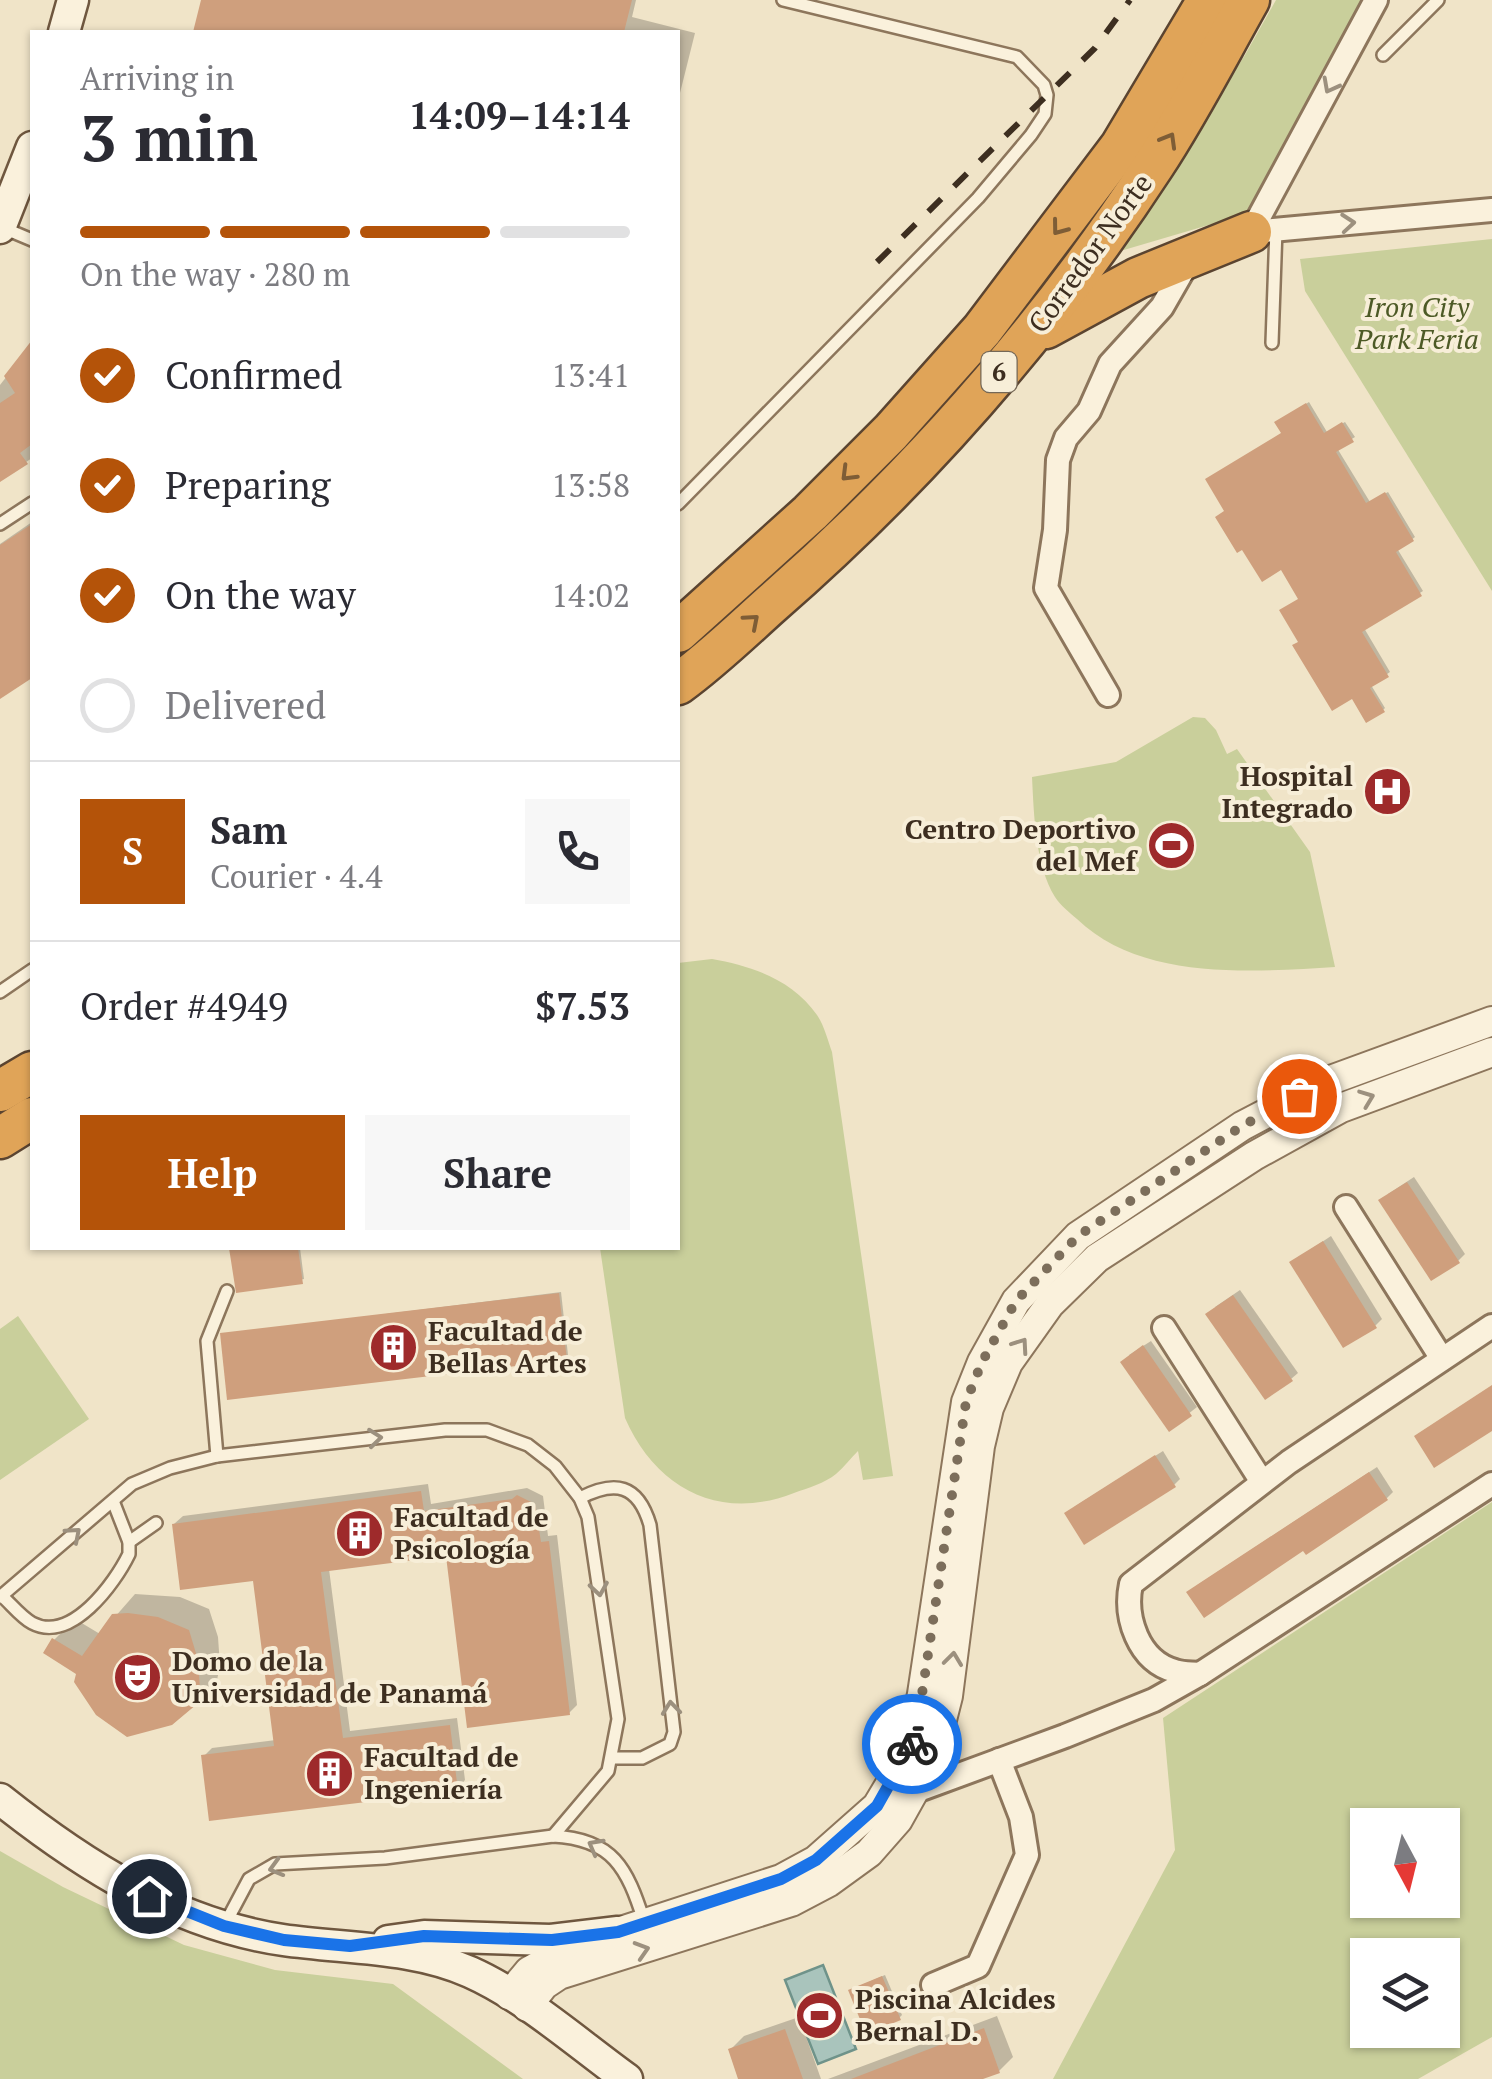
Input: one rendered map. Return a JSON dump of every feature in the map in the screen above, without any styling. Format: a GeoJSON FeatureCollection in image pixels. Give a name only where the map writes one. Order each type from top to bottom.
{"type":"FeatureCollection","features":[{"type":"Feature","properties":{"kind":"highway","name":"Corredor Norte"},"geometry":{"type":"LineString","coordinates":[[680,630],[837,486],[982,330],[1121,146],[1208,0]]}},
{"type":"Feature","properties":{"kind":"highway","name":"Corredor Norte"},"geometry":{"type":"LineString","coordinates":[[680,682],[833,550],[928,454],[1029,337],[1156,162],[1249,0]]}},
{"type":"Feature","properties":{"kind":"highway"},"geometry":{"type":"LineString","coordinates":[[1029,337],[1193,253],[1263,231]]}},
{"type":"Feature","properties":{"kind":"highway"},"geometry":{"type":"LineString","coordinates":[[0,1091],[30,1073]]}},
{"type":"Feature","properties":{"kind":"highway"},"geometry":{"type":"LineString","coordinates":[[0,1138],[30,1119]]}},
{"type":"Feature","properties":{"kind":"main road"},"geometry":{"type":"LineString","coordinates":[[65,30],[73,0]]}},
{"type":"Feature","properties":{"kind":"main road"},"geometry":{"type":"LineString","coordinates":[[2,216],[30,153]]}},
{"type":"Feature","properties":{"kind":"main road"},"geometry":{"type":"LineString","coordinates":[[0,1799],[54,1842],[120,1884],[224,1926],[284,1940],[421,1956],[470,1972],[518,2001],[627,2079]]}},
{"type":"Feature","properties":{"kind":"main road"},"geometry":{"type":"LineString","coordinates":[[350,1946],[424,1936],[552,1940],[632,1929]]}},
{"type":"Feature","properties":{"kind":"street"},"geometry":{"type":"LineString","coordinates":[[1263,231],[1376,0]]}},
{"type":"Feature","properties":{"kind":"street"},"geometry":{"type":"LineString","coordinates":[[1263,231],[1492,210]]}},
{"type":"Feature","properties":{"kind":"street"},"geometry":{"type":"LineString","coordinates":[[1108,695],[1046,588],[1055,530],[1058,460],[1066,438],[1089,411],[1110,364],[1162,307],[1193,253]]}},
{"type":"Feature","properties":{"kind":"street"},"geometry":{"type":"LineString","coordinates":[[518,2001],[529,1971],[632,1929],[781,1879],[816,1860],[877,1806],[911,1748],[966,1402],[982,1362],[1016,1301],[1078,1236],[1242,1126],[1328,1082],[1492,1021]]}},
{"type":"Feature","properties":{"kind":"street"},"geometry":{"type":"LineString","coordinates":[[518,2001],[559,1975],[792,1902],[869,1852],[898,1820],[932,1759],[948,1696],[980,1446],[989,1408],[1008,1363],[1050,1304],[1097,1258],[1254,1156],[1340,1108],[1492,1052]]}},
{"type":"Feature","properties":{"kind":"street"},"geometry":{"type":"LineString","coordinates":[[1346,1207],[1442,1359]]}},
{"type":"Feature","properties":{"kind":"street"},"geometry":{"type":"LineString","coordinates":[[1200,1674],[1172,1671],[1149,1654],[1132,1632],[1127,1601],[1130,1584],[1262,1482],[1492,1326]]}},
{"type":"Feature","properties":{"kind":"street"},"geometry":{"type":"LineString","coordinates":[[1164,1328],[1262,1482]]}},
{"type":"Feature","properties":{"kind":"street"},"geometry":{"type":"LineString","coordinates":[[914,1792],[1154,1700],[1492,1484]]}},
{"type":"Feature","properties":{"kind":"street"},"geometry":{"type":"LineString","coordinates":[[934,1985],[978,1966],[1027,1855],[1021,1817],[999,1760]]}},
{"type":"Feature","properties":{"kind":"lane"},"geometry":{"type":"LineString","coordinates":[[680,502],[978,198],[1045,114],[1044,85],[1017,57],[783,0]]}},
{"type":"Feature","properties":{"kind":"lane"},"geometry":{"type":"LineString","coordinates":[[1383,55],[1438,0]]}},
{"type":"Feature","properties":{"kind":"lane"},"geometry":{"type":"LineString","coordinates":[[2,216],[30,238]]}},
{"type":"Feature","properties":{"kind":"lane"},"geometry":{"type":"LineString","coordinates":[[1263,231],[1272,343]]}},
{"type":"Feature","properties":{"kind":"lane"},"geometry":{"type":"LineString","coordinates":[[0,524],[30,504]]}},
{"type":"Feature","properties":{"kind":"lane"},"geometry":{"type":"LineString","coordinates":[[0,992],[30,971]]}},
{"type":"Feature","properties":{"kind":"lane"},"geometry":{"type":"LineString","coordinates":[[216,1456],[206,1341],[228,1291]]}},
{"type":"Feature","properties":{"kind":"lane"},"geometry":{"type":"LineString","coordinates":[[113,1501],[130,1542],[129,1554],[80,1619],[47,1627],[32,1623],[1,1597],[132,1484],[170,1468],[216,1456],[445,1430],[488,1430],[528,1445],[555,1466],[580,1498],[588,1516],[618,1718],[612,1758],[594,1790],[553,1836]]}},
{"type":"Feature","properties":{"kind":"lane"},"geometry":{"type":"LineString","coordinates":[[580,1498],[601,1487],[626,1490],[640,1500],[650,1524],[674,1732],[670,1744],[642,1758],[612,1758]]}},
{"type":"Feature","properties":{"kind":"lane"},"geometry":{"type":"LineString","coordinates":[[130,1542],[156,1523]]}},
{"type":"Feature","properties":{"kind":"lane"},"geometry":{"type":"LineString","coordinates":[[224,1926],[248,1879],[276,1864],[385,1858],[553,1836],[578,1837],[596,1843],[617,1860],[636,1897],[632,1929]]}},
{"type":"Feature","properties":{"kind":"green space"},"geometry":{"type":"Polygon","coordinates":[[[1276,0],[1366,0],[1246,214],[1117,252],[1245,55],[1276,0]]]}},
{"type":"Feature","properties":{"kind":"green space","name":"Iron City Park Feria"},"geometry":{"type":"Polygon","coordinates":[[[1492,239],[1492,591],[1305,291],[1300,259],[1492,239]]]}},
{"type":"Feature","properties":{"kind":"green space","name":"Centro Deportivo del Mef"},"geometry":{"type":"Polygon","coordinates":[[[1193,717],[1205,718],[1216,730],[1227,754],[1237,749],[1310,852],[1335,967],[1234,970],[1165,963],[1103,939],[1055,897],[1039,855],[1032,777],[1116,762],[1193,717]]]}},
{"type":"Feature","properties":{"kind":"green space"},"geometry":{"type":"Polygon","coordinates":[[[712,959],[770,976],[807,1003],[826,1033],[832,1052],[893,1476],[863,1480],[858,1451],[832,1477],[805,1489],[767,1501],[716,1501],[693,1493],[654,1464],[625,1418],[600,1250],[680,1250],[680,963],[712,959]]]}},
{"type":"Feature","properties":{"kind":"green space"},"geometry":{"type":"Polygon","coordinates":[[[18,1316],[89,1419],[0,1480],[0,1329],[18,1316]]]}},
{"type":"Feature","properties":{"kind":"green space"},"geometry":{"type":"Polygon","coordinates":[[[1492,1502],[1492,2037],[1418,2079],[1053,2079],[1175,1850],[1163,1718],[1492,1502]]]}},
{"type":"Feature","properties":{"kind":"green space"},"geometry":{"type":"Polygon","coordinates":[[[0,1851],[63,1887],[184,1945],[275,1970],[393,1984],[523,2079],[0,2079],[0,1851]]]}},
{"type":"Feature","properties":{"kind":"water","name":"Piscina Alcides Bernal D."},"geometry":{"type":"Polygon","coordinates":[[[823,1965],[856,2049],[818,2064],[785,1980],[823,1965]]]}},
{"type":"Feature","properties":{"kind":"building"},"geometry":{"type":"Polygon","coordinates":[[[201,0],[632,0],[624,30],[194,30],[201,0]]]}},
{"type":"Feature","properties":{"kind":"building"},"geometry":{"type":"Polygon","coordinates":[[[30,343],[30,446],[20,453],[28,464],[0,482],[0,403],[15,393],[4,376],[30,343]]]}},
{"type":"Feature","properties":{"kind":"building"},"geometry":{"type":"Polygon","coordinates":[[[1306,403],[1324,433],[1342,422],[1354,442],[1336,452],[1366,503],[1385,492],[1414,541],[1396,552],[1422,596],[1362,632],[1389,677],[1370,688],[1385,712],[1366,723],[1352,699],[1332,711],[1292,645],[1298,642],[1279,610],[1298,599],[1281,570],[1262,582],[1242,550],[1237,553],[1215,517],[1224,511],[1205,479],[1281,433],[1274,422],[1306,403]]]}},
{"type":"Feature","properties":{"kind":"building"},"geometry":{"type":"Polygon","coordinates":[[[30,525],[30,679],[0,699],[0,545],[30,525]]]}},
{"type":"Feature","properties":{"kind":"building"},"geometry":{"type":"Polygon","coordinates":[[[1407,1182],[1460,1263],[1431,1281],[1378,1200],[1407,1182]]]}},
{"type":"Feature","properties":{"kind":"building"},"geometry":{"type":"Polygon","coordinates":[[[1323,1241],[1377,1328],[1343,1348],[1289,1262],[1323,1241]]]}},
{"type":"Feature","properties":{"kind":"building"},"geometry":{"type":"Polygon","coordinates":[[[229,1250],[298,1250],[303,1284],[236,1293],[229,1250]]]}},
{"type":"Feature","properties":{"kind":"building","name":"Facultad de Bellas Artes"},"geometry":{"type":"Polygon","coordinates":[[[559,1293],[567,1360],[227,1400],[220,1333],[559,1293]]]}},
{"type":"Feature","properties":{"kind":"building"},"geometry":{"type":"Polygon","coordinates":[[[1233,1295],[1293,1381],[1265,1400],[1205,1314],[1233,1295]]]}},
{"type":"Feature","properties":{"kind":"building"},"geometry":{"type":"Polygon","coordinates":[[[1143,1345],[1192,1416],[1169,1432],[1120,1362],[1143,1345]]]}},
{"type":"Feature","properties":{"kind":"building"},"geometry":{"type":"Polygon","coordinates":[[[1492,1385],[1492,1431],[1434,1468],[1414,1436],[1492,1385]]]}},
{"type":"Feature","properties":{"kind":"building"},"geometry":{"type":"Polygon","coordinates":[[[1155,1455],[1176,1487],[1084,1545],[1064,1513],[1155,1455]]]}},
{"type":"Feature","properties":{"kind":"building"},"geometry":{"type":"Polygon","coordinates":[[[1369,1472],[1388,1500],[1204,1618],[1186,1592],[1369,1472]]]}},
{"type":"Feature","properties":{"kind":"building"},"geometry":{"type":"Polygon","coordinates":[[[421,1491],[424,1511],[512,1499],[517,1495],[535,1504],[541,1542],[549,1541],[570,1715],[467,1728],[446,1556],[321,1572],[343,1738],[450,1725],[458,1791],[209,1821],[201,1755],[274,1746],[253,1581],[180,1590],[172,1524],[421,1491]]]}},
{"type":"Feature","properties":{"kind":"building","name":"Domo de la Universidad de Panamá"},"geometry":{"type":"Polygon","coordinates":[[[112,1614],[158,1617],[189,1630],[198,1660],[200,1689],[197,1704],[172,1725],[127,1737],[96,1715],[74,1682],[76,1674],[43,1653],[52,1638],[82,1656],[112,1614]]]}},
{"type":"Feature","properties":{"kind":"building"},"geometry":{"type":"Polygon","coordinates":[[[882,1976],[901,2020],[866,2034],[848,1990],[882,1976]]]}},
{"type":"Feature","properties":{"kind":"building"},"geometry":{"type":"Polygon","coordinates":[[[984,2028],[1000,2073],[983,2079],[851,2079],[984,2028]]]}},
{"type":"Feature","properties":{"kind":"building"},"geometry":{"type":"Polygon","coordinates":[[[785,2029],[803,2079],[738,2079],[728,2049],[785,2029]]]}},
{"type":"Feature","properties":{"kind":"railway"},"geometry":{"type":"LineString","coordinates":[[877,262],[1095,48],[1130,0]]}},
{"type":"Feature","properties":{"kind":"way so far"},"geometry":{"type":"LineString","coordinates":[[912,1744],[966,1402],[982,1362],[1016,1301],[1078,1236],[1242,1126],[1299,1096]]}},
{"type":"Feature","properties":{"kind":"place","name":"Hospital Integrado"},"geometry":{"type":"Point","coordinates":[1388,792]}},
{"type":"Feature","properties":{"kind":"place","name":"Centro Deportivo del Mef"},"geometry":{"type":"Point","coordinates":[1171,845]}},
{"type":"Feature","properties":{"kind":"place","name":"Facultad de Bellas Artes"},"geometry":{"type":"Point","coordinates":[393,1347]}},
{"type":"Feature","properties":{"kind":"place","name":"Facultad de Psicología"},"geometry":{"type":"Point","coordinates":[359,1533]}},
{"type":"Feature","properties":{"kind":"place","name":"Domo de la Universidad de Panamá"},"geometry":{"type":"Point","coordinates":[137,1677]}},
{"type":"Feature","properties":{"kind":"place","name":"Facultad de Ingeniería"},"geometry":{"type":"Point","coordinates":[329,1773]}},
{"type":"Feature","properties":{"kind":"place","name":"Piscina Alcides Bernal D."},"geometry":{"type":"Point","coordinates":[820,2015]}},
{"type":"Feature","properties":{"kind":"route"},"geometry":{"type":"LineString","coordinates":[[149,1896],[246,1933],[350,1946],[424,1936],[552,1940],[618,1932],[781,1879],[816,1860],[877,1806],[912,1744]]}}]}
